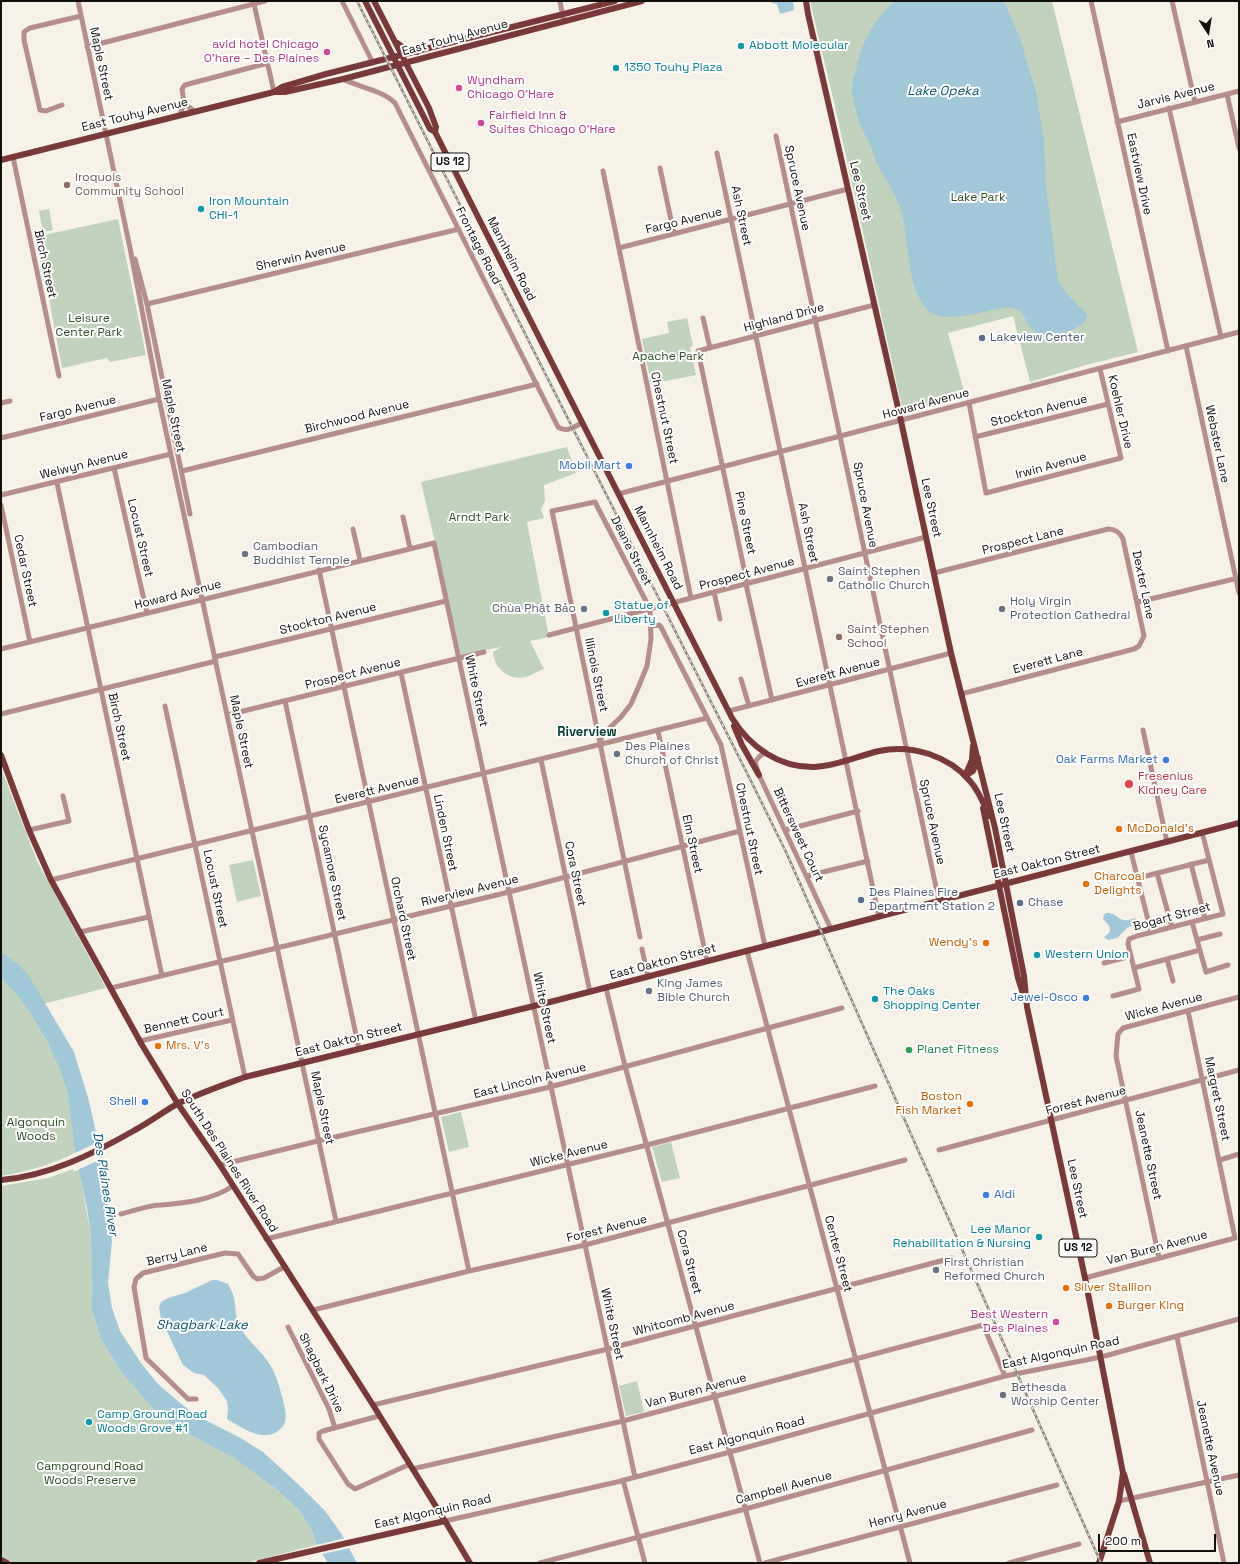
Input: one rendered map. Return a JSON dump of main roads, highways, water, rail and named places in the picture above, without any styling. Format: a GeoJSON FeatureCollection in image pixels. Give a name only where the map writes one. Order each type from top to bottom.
{"type":"FeatureCollection","features":[{"type":"Feature","properties":{"kind":"main road","name":"Mannheim Road"},"geometry":{"type":"LineString","coordinates":[[365,1],[430,129],[435,132],[732,718],[746,738],[780,761],[807,766],[827,765],[880,751],[907,750],[925,752],[955,767],[965,776],[980,797]]}},
{"type":"Feature","properties":{"kind":"main road","name":"Mannheim Road"},"geometry":{"type":"LineString","coordinates":[[374,1],[434,119],[436,127],[435,132]]}},
{"type":"Feature","properties":{"kind":"main road","name":"East Touhy Avenue"},"geometry":{"type":"LineString","coordinates":[[1,160],[194,111],[274,92],[285,92],[343,79],[397,64],[418,60],[615,1]]}},
{"type":"Feature","properties":{"kind":"main road","name":"East Touhy Avenue"},"geometry":{"type":"LineString","coordinates":[[274,92],[282,87],[305,80],[417,52],[563,17],[625,3],[642,1]]}},
{"type":"Feature","properties":{"kind":"main road","name":"Lee Street"},"geometry":{"type":"LineString","coordinates":[[803,1],[808,14]]}},
{"type":"Feature","properties":{"kind":"main road","name":"Lee Street"},"geometry":{"type":"LineString","coordinates":[[806,1],[901,422],[951,653],[973,742],[978,754],[995,828],[1024,976],[1027,1007]]}},
{"type":"Feature","properties":{"kind":"main road"},"geometry":{"type":"LineString","coordinates":[[394,40],[401,46],[417,52]]}},
{"type":"Feature","properties":{"kind":"main road"},"geometry":{"type":"LineString","coordinates":[[386,60],[388,44]]}},
{"type":"Feature","properties":{"kind":"main road"},"geometry":{"type":"LineString","coordinates":[[412,74],[413,66],[418,60]]}},
{"type":"Feature","properties":{"kind":"main road"},"geometry":{"type":"LineString","coordinates":[[390,66],[402,75]]}},
{"type":"Feature","properties":{"kind":"main road"},"geometry":{"type":"LineString","coordinates":[[732,718],[739,740],[759,775]]}},
{"type":"Feature","properties":{"kind":"main road"},"geometry":{"type":"LineString","coordinates":[[965,776],[972,760],[973,742]]}},
{"type":"Feature","properties":{"kind":"main road"},"geometry":{"type":"LineString","coordinates":[[965,776],[968,776],[973,772],[978,754]]}},
{"type":"Feature","properties":{"kind":"main road","name":"South Des Plaines River Road"},"geometry":{"type":"LineString","coordinates":[[1,755],[29,830],[52,880],[140,1041],[178,1104],[220,1165],[266,1239],[313,1310],[470,1563]]}},
{"type":"Feature","properties":{"kind":"main road","name":"Lee Street"},"geometry":{"type":"LineString","coordinates":[[980,797],[1018,978],[1027,1007],[1052,1120],[1124,1473],[1118,1501],[1099,1563]]}},
{"type":"Feature","properties":{"kind":"main road","name":"US 12"},"geometry":{"type":"LineString","coordinates":[[980,797],[995,828]]}},
{"type":"Feature","properties":{"kind":"main road","name":"East Oakton Street"},"geometry":{"type":"LineString","coordinates":[[1,1180],[41,1173],[72,1163],[133,1131],[178,1104],[245,1077],[533,1007],[879,916],[1131,852],[1202,832],[1239,824]]}},
{"type":"Feature","properties":{"kind":"main road","name":"US 12"},"geometry":{"type":"LineString","coordinates":[[1124,1473],[1150,1563]]}},
{"type":"Feature","properties":{"kind":"main road","name":"East Algonquin Road"},"geometry":{"type":"LineString","coordinates":[[258,1563],[445,1521]]}},
{"type":"Feature","properties":{"kind":"main road"},"geometry":{"type":"LineString","coordinates":[[1,1560],[7,1563]]}},
{"type":"Feature","properties":{"kind":"water"},"geometry":{"type":"Polygon","coordinates":[[[771,1],[793,1],[794,10],[780,14],[777,4],[772,3],[771,1]]]}},
{"type":"Feature","properties":{"kind":"water","name":"Lake Opeka"},"geometry":{"type":"Polygon","coordinates":[[[895,1],[1004,1],[1020,38],[1036,92],[1044,141],[1046,185],[1058,281],[1066,293],[1088,316],[1083,324],[1072,330],[1043,337],[1031,328],[1021,313],[1011,308],[995,309],[965,316],[944,317],[929,311],[921,301],[912,277],[900,208],[892,190],[876,162],[871,147],[859,122],[852,91],[853,79],[865,41],[881,16],[895,1]]]}},
{"type":"Feature","properties":{"kind":"water"},"geometry":{"type":"Polygon","coordinates":[[[1106,913],[1125,920],[1135,918],[1139,922],[1138,924],[1128,927],[1117,938],[1108,940],[1104,937],[1110,931],[1109,926],[1103,919],[1106,913]]]}},
{"type":"Feature","properties":{"kind":"water","name":"Des Plaines River"},"geometry":{"type":"Polygon","coordinates":[[[1,952],[19,965],[29,976],[74,1052],[89,1101],[103,1164],[112,1241],[108,1283],[112,1308],[120,1331],[141,1363],[158,1384],[197,1416],[239,1437],[263,1452],[298,1484],[325,1511],[341,1533],[357,1563],[328,1563],[316,1544],[311,1529],[299,1510],[277,1490],[235,1459],[176,1427],[156,1412],[121,1372],[100,1337],[92,1310],[91,1236],[87,1208],[75,1153],[68,1094],[60,1069],[48,1043],[27,1008],[15,992],[1,978],[1,952]]]}},
{"type":"Feature","properties":{"kind":"water","name":"Shagbark Lake"},"geometry":{"type":"Polygon","coordinates":[[[212,1280],[217,1280],[228,1284],[234,1296],[237,1319],[241,1329],[266,1359],[276,1377],[284,1404],[286,1419],[281,1428],[272,1434],[259,1435],[227,1419],[227,1401],[218,1388],[204,1375],[194,1373],[183,1365],[161,1319],[159,1307],[161,1302],[168,1298],[185,1293],[212,1280]]]}},
{"type":"Feature","properties":{"kind":"railway"},"geometry":{"type":"LineString","coordinates":[[357,1],[786,852],[1101,1563]]}},
{"type":"Feature","properties":{"kind":"place","name":"Abbott Molecular"},"geometry":{"type":"Point","coordinates":[741,46]}},
{"type":"Feature","properties":{"kind":"place","name":"avid hotel Chicago O’hare – Des Plaines"},"geometry":{"type":"Point","coordinates":[327,52]}},
{"type":"Feature","properties":{"kind":"place","name":"1350 Touhy Plaza"},"geometry":{"type":"Point","coordinates":[616,68]}},
{"type":"Feature","properties":{"kind":"place","name":"Wyndham Chicago O'Hare"},"geometry":{"type":"Point","coordinates":[459,88]}},
{"type":"Feature","properties":{"kind":"place","name":"Fairfield Inn & Suites Chicago O'Hare"},"geometry":{"type":"Point","coordinates":[481,123]}},
{"type":"Feature","properties":{"kind":"place","name":"Iroquois Community School"},"geometry":{"type":"Point","coordinates":[67,185]}},
{"type":"Feature","properties":{"kind":"place","name":"Iron Mountain CHI-1"},"geometry":{"type":"Point","coordinates":[201,209]}},
{"type":"Feature","properties":{"kind":"place","name":"Lakeview Center"},"geometry":{"type":"Point","coordinates":[982,338]}},
{"type":"Feature","properties":{"kind":"place","name":"Mobil Mart"},"geometry":{"type":"Point","coordinates":[629,466]}},
{"type":"Feature","properties":{"kind":"place","name":"Cambodian Buddhist Temple"},"geometry":{"type":"Point","coordinates":[245,554]}},
{"type":"Feature","properties":{"kind":"place","name":"Saint Stephen Catholic Church"},"geometry":{"type":"Point","coordinates":[830,579]}},
{"type":"Feature","properties":{"kind":"place","name":"Chùa Phật Bảo"},"geometry":{"type":"Point","coordinates":[584,609]}},
{"type":"Feature","properties":{"kind":"place","name":"Holy Virgin Protection Cathedral"},"geometry":{"type":"Point","coordinates":[1002,609]}},
{"type":"Feature","properties":{"kind":"place","name":"Statue of Liberty"},"geometry":{"type":"Point","coordinates":[606,613]}},
{"type":"Feature","properties":{"kind":"place","name":"Saint Stephen School"},"geometry":{"type":"Point","coordinates":[839,637]}},
{"type":"Feature","properties":{"kind":"place","name":"Des Plaines Church of Christ"},"geometry":{"type":"Point","coordinates":[617,754]}},
{"type":"Feature","properties":{"kind":"place","name":"Oak Farms Market"},"geometry":{"type":"Point","coordinates":[1166,760]}},
{"type":"Feature","properties":{"kind":"place","name":"Fresenius Kidney Care"},"geometry":{"type":"Point","coordinates":[1129,784]}},
{"type":"Feature","properties":{"kind":"place","name":"McDonald's"},"geometry":{"type":"Point","coordinates":[1119,829]}},
{"type":"Feature","properties":{"kind":"place","name":"Charcoal Delights"},"geometry":{"type":"Point","coordinates":[1086,884]}},
{"type":"Feature","properties":{"kind":"place","name":"Des Plaines Fire Department Station 2"},"geometry":{"type":"Point","coordinates":[861,900]}},
{"type":"Feature","properties":{"kind":"place","name":"Chase"},"geometry":{"type":"Point","coordinates":[1020,903]}},
{"type":"Feature","properties":{"kind":"place","name":"Wendy's"},"geometry":{"type":"Point","coordinates":[986,943]}},
{"type":"Feature","properties":{"kind":"place","name":"Western Union"},"geometry":{"type":"Point","coordinates":[1037,955]}},
{"type":"Feature","properties":{"kind":"place","name":"King James Bible Church"},"geometry":{"type":"Point","coordinates":[649,991]}},
{"type":"Feature","properties":{"kind":"place","name":"Jewel-Osco"},"geometry":{"type":"Point","coordinates":[1086,998]}},
{"type":"Feature","properties":{"kind":"place","name":"The Oaks Shopping Center"},"geometry":{"type":"Point","coordinates":[875,999]}},
{"type":"Feature","properties":{"kind":"place","name":"Mrs. V's"},"geometry":{"type":"Point","coordinates":[158,1046]}},
{"type":"Feature","properties":{"kind":"place","name":"Planet Fitness"},"geometry":{"type":"Point","coordinates":[909,1050]}},
{"type":"Feature","properties":{"kind":"place","name":"Shell"},"geometry":{"type":"Point","coordinates":[145,1102]}},
{"type":"Feature","properties":{"kind":"place","name":"Boston Fish Market"},"geometry":{"type":"Point","coordinates":[970,1104]}},
{"type":"Feature","properties":{"kind":"place","name":"Aldi"},"geometry":{"type":"Point","coordinates":[986,1195]}},
{"type":"Feature","properties":{"kind":"place","name":"Lee Manor Rehabilitation & Nursing"},"geometry":{"type":"Point","coordinates":[1039,1237]}},
{"type":"Feature","properties":{"kind":"place","name":"First Christian Reformed Church"},"geometry":{"type":"Point","coordinates":[936,1270]}},
{"type":"Feature","properties":{"kind":"place","name":"Silver Stallion"},"geometry":{"type":"Point","coordinates":[1066,1288]}},
{"type":"Feature","properties":{"kind":"place","name":"Burger King"},"geometry":{"type":"Point","coordinates":[1109,1306]}},
{"type":"Feature","properties":{"kind":"place","name":"Best Western Des Plaines"},"geometry":{"type":"Point","coordinates":[1056,1322]}},
{"type":"Feature","properties":{"kind":"place","name":"Bethesda Worship Center"},"geometry":{"type":"Point","coordinates":[1003,1395]}},
{"type":"Feature","properties":{"kind":"place","name":"Camp Ground Road Woods Grove #1"},"geometry":{"type":"Point","coordinates":[89,1422]}},
{"type":"Feature","properties":{"kind":"district","name":"Riverview"},"geometry":{"type":"Point","coordinates":[587,732]}},
{"type":"Feature","properties":{"kind":"park label","name":"Lake Park"},"geometry":{"type":"Point","coordinates":[978,198]}},
{"type":"Feature","properties":{"kind":"park label","name":"Leisure Center Park"},"geometry":{"type":"Point","coordinates":[89,326]}},
{"type":"Feature","properties":{"kind":"park label","name":"Apache Park"},"geometry":{"type":"Point","coordinates":[668,357]}},
{"type":"Feature","properties":{"kind":"park label","name":"Arndt Park"},"geometry":{"type":"Point","coordinates":[479,518]}},
{"type":"Feature","properties":{"kind":"park label","name":"Algonquin Woods"},"geometry":{"type":"Point","coordinates":[36,1130]}},
{"type":"Feature","properties":{"kind":"park label","name":"Campground Road Woods Preserve"},"geometry":{"type":"Point","coordinates":[90,1474]}}]}
